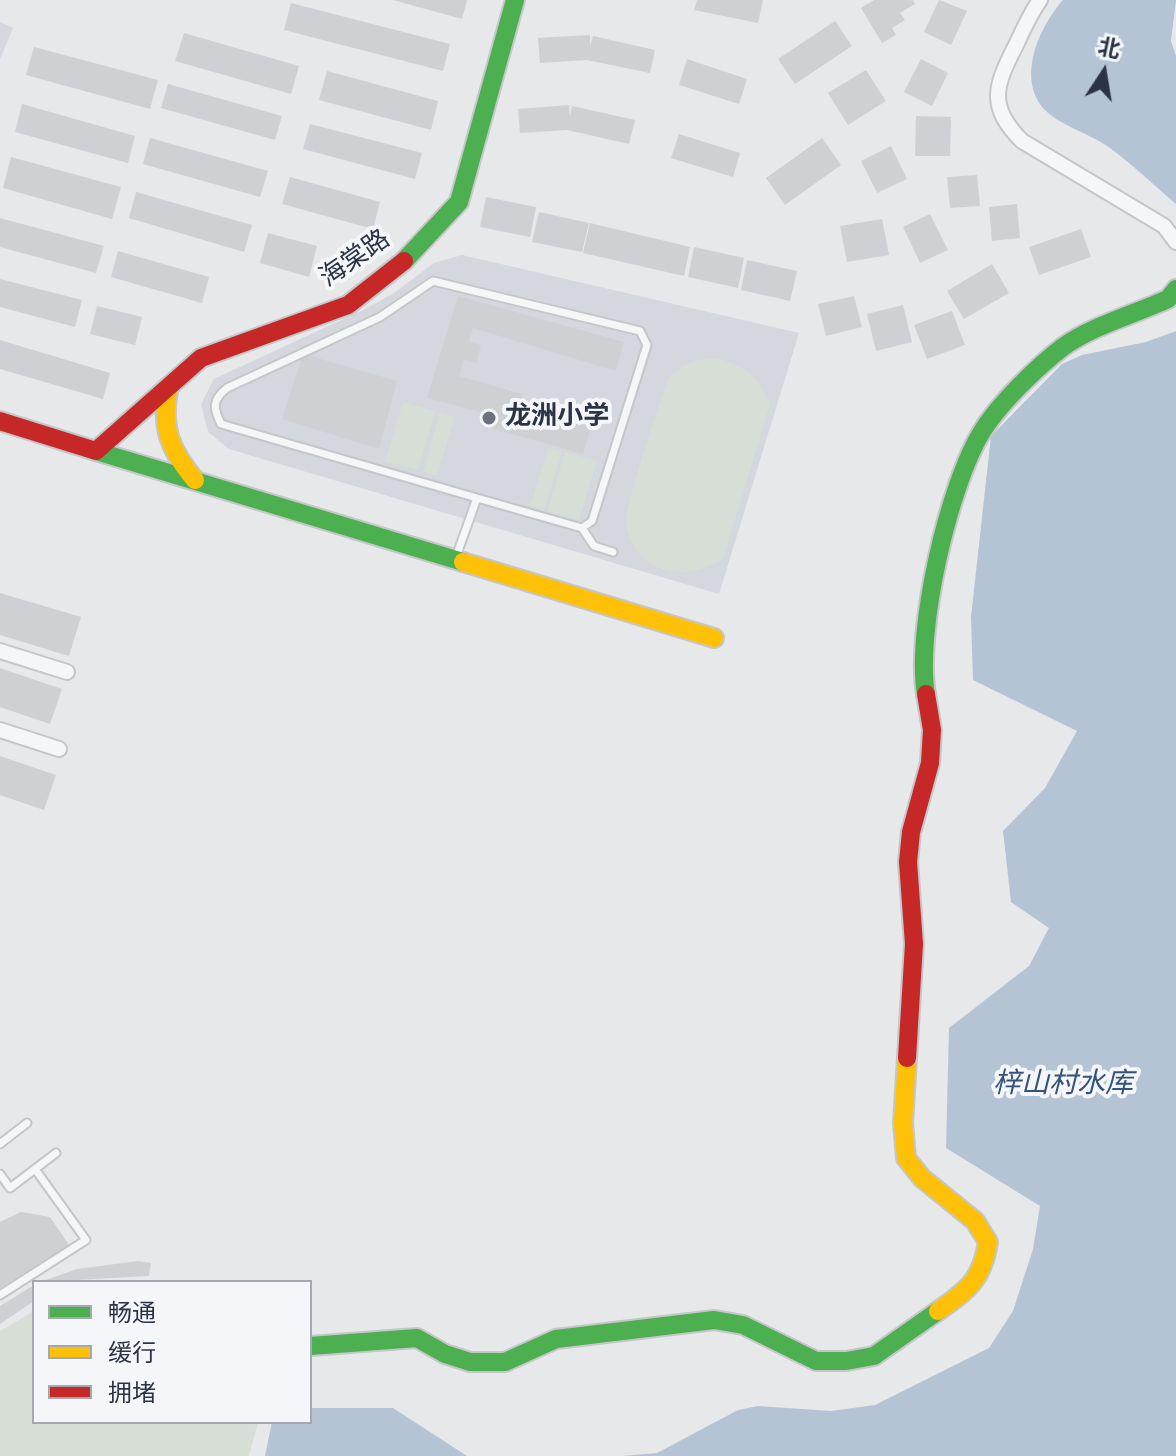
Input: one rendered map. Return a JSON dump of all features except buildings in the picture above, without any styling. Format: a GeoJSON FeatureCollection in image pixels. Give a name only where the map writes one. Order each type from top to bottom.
{"type":"FeatureCollection","features":[{"type":"Feature","properties":{"kind":"street","name":"海棠路"},"geometry":{"type":"LineString","coordinates":[[96,451],[201,358],[348,305],[411,255],[459,202],[515,0]]}},
{"type":"Feature","properties":{"kind":"street"},"geometry":{"type":"LineString","coordinates":[[1040,0],[1000,77],[997,101],[1005,123],[1022,141],[1164,226],[1176,242]]}},
{"type":"Feature","properties":{"kind":"street"},"geometry":{"type":"LineString","coordinates":[[312,1346],[417,1338],[445,1354],[470,1362],[505,1362],[556,1339],[714,1320],[743,1325],[816,1361],[846,1361],[874,1356],[967,1291],[984,1267],[988,1242],[975,1221],[922,1178],[906,1158],[903,1123],[914,944],[908,862],[911,832],[930,763],[932,730],[924,684],[930,590],[962,470],[984,428],[1046,360],[1067,344],[1168,299],[1176,289]]}},
{"type":"Feature","properties":{"kind":"street"},"geometry":{"type":"LineString","coordinates":[[168,390],[162,420],[170,450],[195,480]]}},
{"type":"Feature","properties":{"kind":"street"},"geometry":{"type":"LineString","coordinates":[[0,421],[456,557],[714,638]]}},
{"type":"Feature","properties":{"kind":"street"},"geometry":{"type":"LineString","coordinates":[[0,651],[67,672]]}},
{"type":"Feature","properties":{"kind":"street"},"geometry":{"type":"LineString","coordinates":[[0,730],[59,749]]}},
{"type":"Feature","properties":{"kind":"lane"},"geometry":{"type":"LineString","coordinates":[[582,528],[592,521],[647,345],[640,331],[433,281],[380,317],[227,388],[217,396],[213,409],[221,424],[582,528],[594,546],[613,552]]}},
{"type":"Feature","properties":{"kind":"lane"},"geometry":{"type":"LineString","coordinates":[[456,557],[477,498]]}},
{"type":"Feature","properties":{"kind":"lane"},"geometry":{"type":"LineString","coordinates":[[0,1144],[27,1123]]}},
{"type":"Feature","properties":{"kind":"lane"},"geometry":{"type":"LineString","coordinates":[[0,1174],[10,1188],[56,1153]]}},
{"type":"Feature","properties":{"kind":"lane"},"geometry":{"type":"LineString","coordinates":[[0,1295],[86,1240],[35,1169]]}},
{"type":"Feature","properties":{"kind":"shaded area"},"geometry":{"type":"Polygon","coordinates":[[[0,22],[13,28],[0,59],[0,22]]]}},
{"type":"Feature","properties":{"kind":"shaded area","name":"龙洲小学"},"geometry":{"type":"Polygon","coordinates":[[[462,255],[799,333],[719,594],[229,449],[208,432],[201,404],[214,379],[363,310],[394,293],[434,263],[462,255]]]}},
{"type":"Feature","properties":{"kind":"shaded area"},"geometry":{"type":"Polygon","coordinates":[[[712,358],[733,363],[748,372],[761,386],[770,405],[723,559],[693,571],[662,569],[638,552],[630,539],[627,512],[644,450],[669,379],[689,364],[712,358]]]}},
{"type":"Feature","properties":{"kind":"shaded area"},"geometry":{"type":"Polygon","coordinates":[[[403,402],[435,411],[418,470],[385,462],[403,402]]]}},
{"type":"Feature","properties":{"kind":"shaded area"},"geometry":{"type":"Polygon","coordinates":[[[440,412],[455,417],[437,476],[423,472],[440,412]]]}},
{"type":"Feature","properties":{"kind":"shaded area"},"geometry":{"type":"Polygon","coordinates":[[[548,448],[562,452],[544,510],[530,506],[548,448]]]}},
{"type":"Feature","properties":{"kind":"shaded area"},"geometry":{"type":"Polygon","coordinates":[[[565,452],[597,461],[579,520],[547,511],[565,452]]]}},
{"type":"Feature","properties":{"kind":"shaded area"},"geometry":{"type":"Polygon","coordinates":[[[32,1312],[32,1424],[257,1424],[249,1456],[0,1456],[0,1331],[32,1312]]]}},
{"type":"Feature","properties":{"kind":"water"},"geometry":{"type":"Polygon","coordinates":[[[1063,0],[1176,0],[1171,41],[1176,56],[1176,204],[1110,148],[1053,117],[1037,98],[1032,84],[1034,54],[1046,24],[1063,0]]]}},
{"type":"Feature","properties":{"kind":"water","name":"梓山村水库"},"geometry":{"type":"Polygon","coordinates":[[[1176,331],[1176,1456],[622,1456],[657,1453],[738,1410],[758,1406],[831,1411],[875,1405],[989,1348],[1013,1311],[1033,1249],[1040,1206],[946,1148],[949,1028],[1029,966],[1049,928],[1011,902],[1003,831],[1045,788],[1077,731],[973,680],[971,617],[991,436],[1062,364],[1082,355],[1146,342],[1176,331]]]}},
{"type":"Feature","properties":{"kind":"water"},"geometry":{"type":"Polygon","coordinates":[[[312,1408],[393,1408],[467,1456],[265,1456],[272,1424],[312,1424],[312,1408]]]}},
{"type":"Feature","properties":{"kind":"traffic: fast"},"geometry":{"type":"LineString","coordinates":[[404,261],[459,202],[515,0]]}},
{"type":"Feature","properties":{"kind":"traffic: fast"},"geometry":{"type":"LineString","coordinates":[[926,694],[925,634],[938,558],[958,485],[983,430],[1020,386],[1063,347],[1100,327],[1168,299],[1176,289]]}},
{"type":"Feature","properties":{"kind":"traffic: fast"},"geometry":{"type":"LineString","coordinates":[[96,451],[463,562]]}},
{"type":"Feature","properties":{"kind":"traffic: fast"},"geometry":{"type":"LineString","coordinates":[[312,1346],[417,1338],[445,1354],[470,1362],[505,1362],[556,1339],[714,1320],[743,1325],[816,1361],[846,1361],[874,1356],[938,1311]]}},
{"type":"Feature","properties":{"kind":"traffic: slow"},"geometry":{"type":"LineString","coordinates":[[168,390],[166,416],[170,438],[179,459],[195,480]]}},
{"type":"Feature","properties":{"kind":"traffic: slow"},"geometry":{"type":"LineString","coordinates":[[463,562],[714,638]]}},
{"type":"Feature","properties":{"kind":"traffic: slow"},"geometry":{"type":"LineString","coordinates":[[907,1058],[903,1123],[906,1158],[922,1178],[975,1221],[988,1242],[982,1266],[972,1283],[938,1311]]}},
{"type":"Feature","properties":{"kind":"traffic: jam"},"geometry":{"type":"LineString","coordinates":[[0,421],[96,451],[201,358],[348,305],[404,261]]}},
{"type":"Feature","properties":{"kind":"traffic: jam"},"geometry":{"type":"LineString","coordinates":[[907,1058],[914,944],[908,862],[911,832],[930,763],[932,730],[926,694]]}},
{"type":"Feature","properties":{"kind":"place","name":"龙洲小学"},"geometry":{"type":"Point","coordinates":[489,418]}}]}
